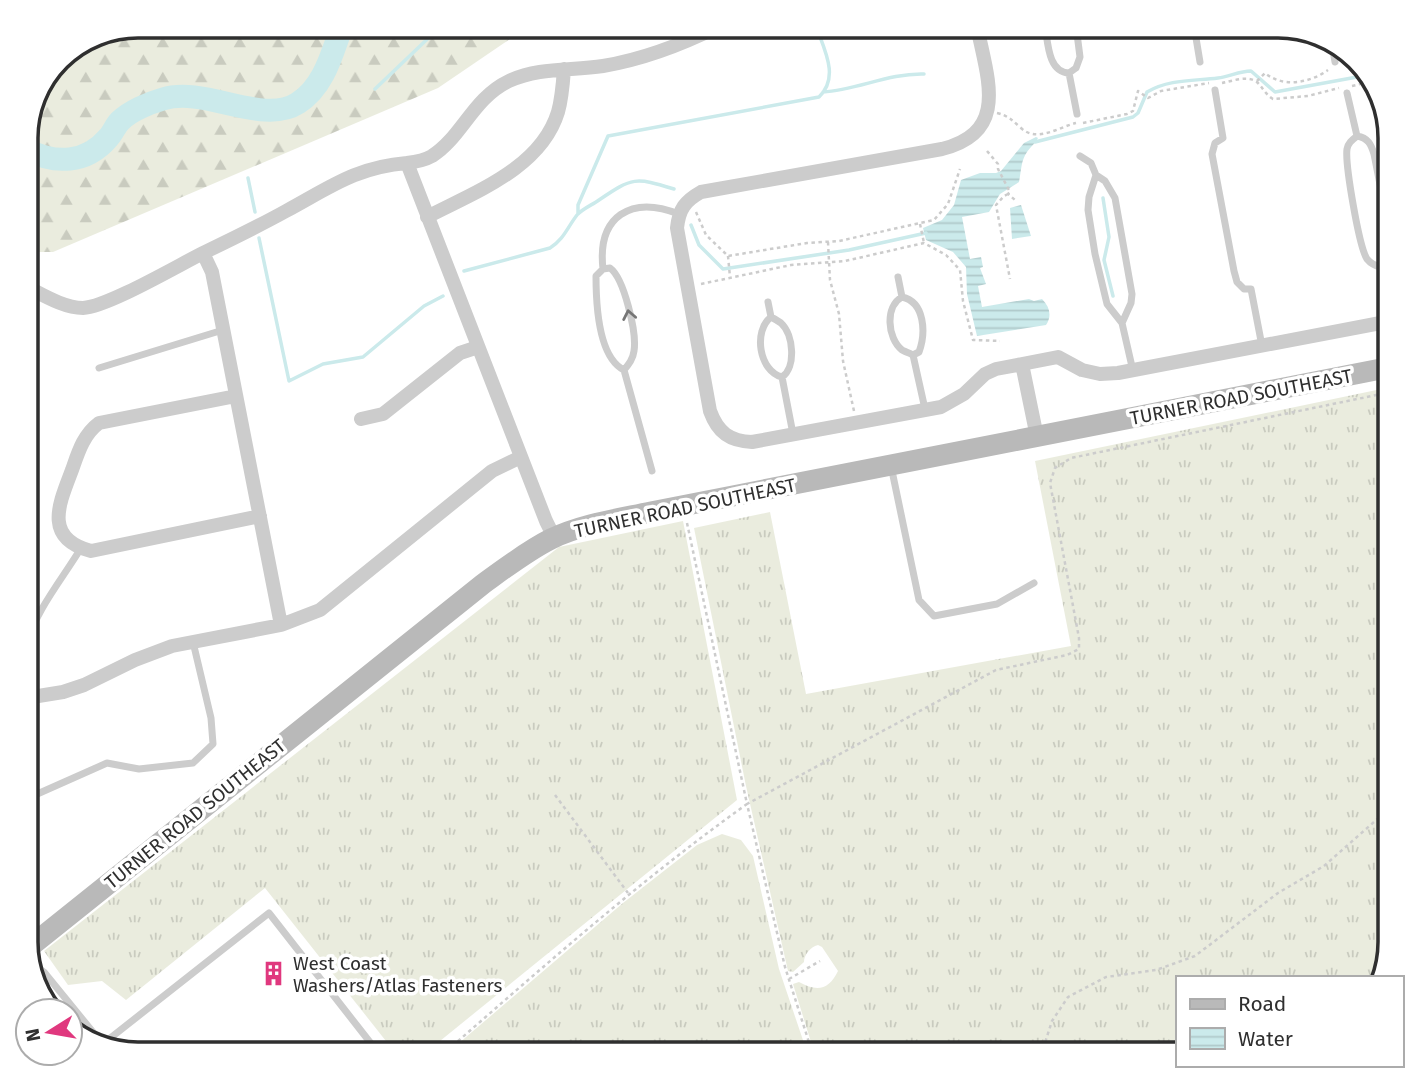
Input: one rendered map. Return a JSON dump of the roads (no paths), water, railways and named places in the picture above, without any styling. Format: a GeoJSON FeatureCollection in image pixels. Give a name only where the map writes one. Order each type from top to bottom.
{"type":"FeatureCollection","features":[{"type":"Feature","properties":{"kind":"main road","name":"TURNER ROAD SOUTHEAST"},"geometry":{"type":"LineString","coordinates":[[39,939],[483,584],[535,547],[554,537],[610,521],[683,506],[1378,370]]}},
{"type":"Feature","properties":{"kind":"street"},"geometry":{"type":"LineString","coordinates":[[39,293],[83,308],[111,298],[288,210],[324,188],[368,169],[407,163],[433,155],[446,144],[475,107],[505,83],[536,72],[642,58],[694,38]]}},
{"type":"Feature","properties":{"kind":"street"},"geometry":{"type":"LineString","coordinates":[[979,38],[988,86],[988,110],[978,132],[956,146],[701,192],[688,201],[679,214],[677,228],[710,411],[715,426],[724,436],[739,442],[752,442],[941,407],[954,401],[985,374],[996,369],[1058,357],[1082,370],[1100,374],[1133,371],[1378,324]]}},
{"type":"Feature","properties":{"kind":"street"},"geometry":{"type":"LineString","coordinates":[[427,217],[508,174],[533,152],[550,130],[558,114],[564,69]]}},
{"type":"Feature","properties":{"kind":"street"},"geometry":{"type":"LineString","coordinates":[[407,163],[554,537]]}},
{"type":"Feature","properties":{"kind":"street"},"geometry":{"type":"LineString","coordinates":[[203,253],[212,272],[281,625]]}},
{"type":"Feature","properties":{"kind":"street"},"geometry":{"type":"LineString","coordinates":[[361,419],[383,414],[460,353],[478,347]]}},
{"type":"Feature","properties":{"kind":"street"},"geometry":{"type":"LineString","coordinates":[[1022,364],[1037,437]]}},
{"type":"Feature","properties":{"kind":"street"},"geometry":{"type":"LineString","coordinates":[[236,396],[99,423],[90,429],[82,442],[58,507],[58,520],[64,536],[81,548],[99,550],[260,516]]}},
{"type":"Feature","properties":{"kind":"street"},"geometry":{"type":"LineString","coordinates":[[39,696],[83,685],[172,646],[281,625],[320,610],[492,471],[521,457]]}},
{"type":"Feature","properties":{"kind":"lane"},"geometry":{"type":"LineString","coordinates":[[1047,38],[1051,60],[1063,73],[1069,73],[1076,68],[1080,57],[1078,38]]}},
{"type":"Feature","properties":{"kind":"lane"},"geometry":{"type":"LineString","coordinates":[[1196,38],[1200,62]]}},
{"type":"Feature","properties":{"kind":"lane"},"geometry":{"type":"LineString","coordinates":[[1334,56],[1335,62]]}},
{"type":"Feature","properties":{"kind":"lane"},"geometry":{"type":"LineString","coordinates":[[1069,73],[1077,114]]}},
{"type":"Feature","properties":{"kind":"lane"},"geometry":{"type":"LineString","coordinates":[[1215,86],[1223,138],[1213,147],[1214,167],[1234,271],[1237,282],[1244,289],[1251,289],[1262,346]]}},
{"type":"Feature","properties":{"kind":"lane"},"geometry":{"type":"LineString","coordinates":[[1346,89],[1357,136]]}},
{"type":"Feature","properties":{"kind":"lane"},"geometry":{"type":"LineString","coordinates":[[1357,136],[1370,143],[1378,174]]}},
{"type":"Feature","properties":{"kind":"lane"},"geometry":{"type":"LineString","coordinates":[[1357,136],[1349,143],[1347,159],[1362,244],[1367,260],[1378,266]]}},
{"type":"Feature","properties":{"kind":"lane"},"geometry":{"type":"LineString","coordinates":[[1080,156],[1091,163],[1096,175],[1105,181],[1115,198],[1131,280],[1131,303],[1122,323]]}},
{"type":"Feature","properties":{"kind":"lane"},"geometry":{"type":"LineString","coordinates":[[1096,175],[1088,210],[1095,254],[1107,304],[1122,323],[1133,371]]}},
{"type":"Feature","properties":{"kind":"lane"},"geometry":{"type":"LineString","coordinates":[[603,269],[603,239],[610,223],[623,212],[638,207],[664,208],[679,214]]}},
{"type":"Feature","properties":{"kind":"lane"},"geometry":{"type":"LineString","coordinates":[[624,370],[631,363],[635,350],[625,292],[616,272],[610,268],[603,269],[596,276],[602,333],[608,357],[624,370],[652,471]]}},
{"type":"Feature","properties":{"kind":"lane"},"geometry":{"type":"LineString","coordinates":[[898,277],[902,297]]}},
{"type":"Feature","properties":{"kind":"lane"},"geometry":{"type":"LineString","coordinates":[[902,297],[917,305],[921,317],[922,344],[919,352],[913,355],[902,351],[894,339],[891,326],[890,310],[895,300],[902,297]]}},
{"type":"Feature","properties":{"kind":"lane"},"geometry":{"type":"LineString","coordinates":[[768,302],[771,317],[782,324],[788,333],[790,366],[788,373],[782,377],[775,375],[767,367],[762,350],[760,332],[771,317]]}},
{"type":"Feature","properties":{"kind":"lane"},"geometry":{"type":"LineString","coordinates":[[99,368],[223,330]]}},
{"type":"Feature","properties":{"kind":"lane"},"geometry":{"type":"LineString","coordinates":[[913,355],[925,410]]}},
{"type":"Feature","properties":{"kind":"lane"},"geometry":{"type":"LineString","coordinates":[[782,377],[793,435]]}},
{"type":"Feature","properties":{"kind":"lane"},"geometry":{"type":"LineString","coordinates":[[891,465],[919,600],[934,616],[997,604],[1034,583]]}},
{"type":"Feature","properties":{"kind":"lane"},"geometry":{"type":"LineString","coordinates":[[39,616],[81,548]]}},
{"type":"Feature","properties":{"kind":"lane"},"geometry":{"type":"LineString","coordinates":[[39,793],[107,763],[139,769],[172,767],[193,762],[213,744],[211,718],[192,642]]}},
{"type":"Feature","properties":{"kind":"lane"},"geometry":{"type":"LineString","coordinates":[[108,1037],[269,913],[370,1042]]}},
{"type":"Feature","properties":{"kind":"lane"},"geometry":{"type":"LineString","coordinates":[[43,971],[89,1029]]}},
{"type":"Feature","properties":{"kind":"water"},"geometry":{"type":"Polygon","coordinates":[[[1036,137],[1037,140],[1027,152],[1021,166],[1019,182],[1000,194],[989,212],[962,217],[970,259],[981,257],[983,267],[980,268],[986,284],[978,286],[982,307],[1042,299],[1047,305],[1049,318],[1046,325],[977,336],[967,294],[966,267],[953,252],[926,240],[923,228],[942,220],[954,205],[961,180],[980,173],[1001,171],[1024,143],[1036,137]]]}},
{"type":"Feature","properties":{"kind":"water"},"geometry":{"type":"Polygon","coordinates":[[[1021,205],[1031,236],[1012,239],[1010,208],[1021,205]]]}},
{"type":"Feature","properties":{"kind":"waterway"},"geometry":{"type":"LineString","coordinates":[[39,155],[70,159],[90,153],[99,147],[129,114],[163,99],[197,97],[251,108],[284,109],[307,96],[321,79],[338,38]]}},
{"type":"Feature","properties":{"kind":"waterway"},"geometry":{"type":"LineString","coordinates":[[375,89],[428,38]]}},
{"type":"Feature","properties":{"kind":"waterway"},"geometry":{"type":"LineString","coordinates":[[578,214],[578,205],[608,136],[819,97],[829,81],[828,63],[820,38]]}},
{"type":"Feature","properties":{"kind":"waterway"},"geometry":{"type":"LineString","coordinates":[[1035,142],[1133,117],[1138,113],[1147,92],[1173,83],[1251,71],[1275,92],[1357,77]]}},
{"type":"Feature","properties":{"kind":"waterway"},"geometry":{"type":"LineString","coordinates":[[823,92],[898,76],[924,74]]}},
{"type":"Feature","properties":{"kind":"waterway"},"geometry":{"type":"LineString","coordinates":[[248,178],[255,212]]}},
{"type":"Feature","properties":{"kind":"waterway"},"geometry":{"type":"LineString","coordinates":[[464,271],[550,248],[562,237],[579,213],[627,183],[651,182],[674,189]]}},
{"type":"Feature","properties":{"kind":"waterway"},"geometry":{"type":"LineString","coordinates":[[1103,198],[1109,237],[1104,260],[1113,296]]}},
{"type":"Feature","properties":{"kind":"waterway"},"geometry":{"type":"LineString","coordinates":[[691,225],[699,245],[723,269],[849,250],[926,233]]}},
{"type":"Feature","properties":{"kind":"waterway"},"geometry":{"type":"LineString","coordinates":[[259,238],[289,381],[323,364],[363,357],[424,306],[443,296]]}},
{"type":"Feature","properties":{"kind":"place","name":"West Coast Washers/Atlas Fasteners"},"geometry":{"type":"Point","coordinates":[273,974]}}]}
